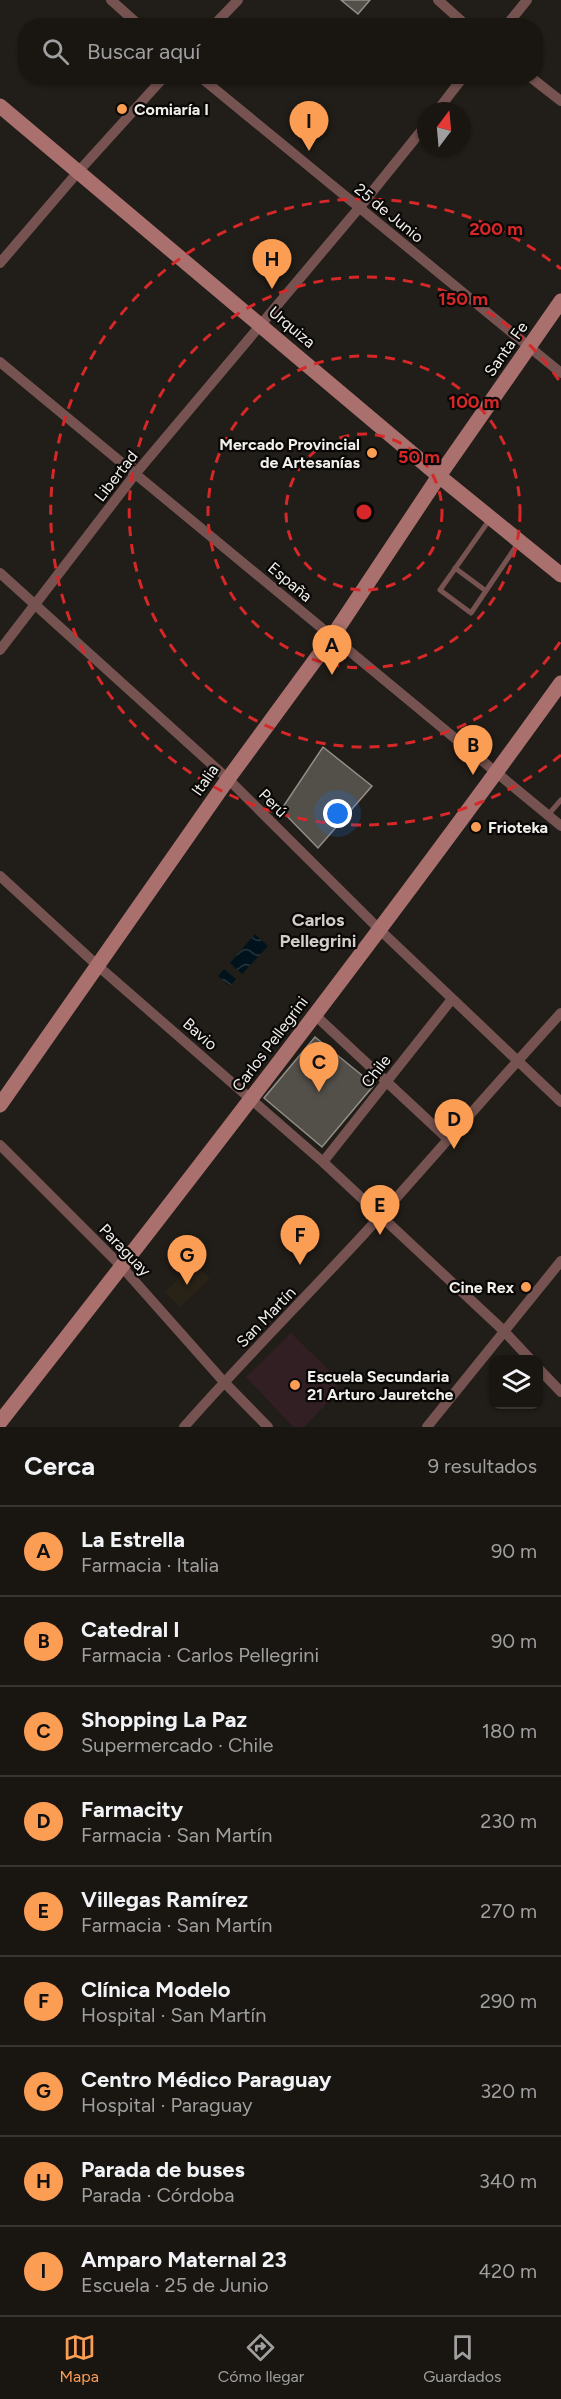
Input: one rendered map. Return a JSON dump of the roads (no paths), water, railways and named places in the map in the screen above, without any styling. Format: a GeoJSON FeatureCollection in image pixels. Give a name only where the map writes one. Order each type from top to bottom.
{"type":"FeatureCollection","features":[{"type":"Feature","properties":{"kind":"street"},"geometry":{"type":"LineString","coordinates":[[111,0],[131,18]]}},
{"type":"Feature","properties":{"kind":"street"},"geometry":{"type":"LineString","coordinates":[[221,18],[238,0]]}},
{"type":"Feature","properties":{"kind":"street"},"geometry":{"type":"LineString","coordinates":[[438,0],[458,18]]}},
{"type":"Feature","properties":{"kind":"street"},"geometry":{"type":"LineString","coordinates":[[512,18],[526,0]]}},
{"type":"Feature","properties":{"kind":"street"},"geometry":{"type":"LineString","coordinates":[[0,263],[158,84]]}},
{"type":"Feature","properties":{"kind":"street","name":"25 de Junio"},"geometry":{"type":"LineString","coordinates":[[209,84],[561,373]]}},
{"type":"Feature","properties":{"kind":"street"},"geometry":{"type":"LineString","coordinates":[[444,102],[459,84]]}},
{"type":"Feature","properties":{"kind":"street"},"geometry":{"type":"LineString","coordinates":[[539,84],[561,101]]}},
{"type":"Feature","properties":{"kind":"street","name":"Urquiza"},"geometry":{"type":"LineString","coordinates":[[0,106],[439,476],[561,575]]}},
{"type":"Feature","properties":{"kind":"street","name":"Libertad"},"geometry":{"type":"LineString","coordinates":[[0,650],[136,474],[417,136]]}},
{"type":"Feature","properties":{"kind":"street","name":"Santa Fe"},"geometry":{"type":"LineString","coordinates":[[439,476],[561,301]]}},
{"type":"Feature","properties":{"kind":"street","name":"España"},"geometry":{"type":"LineString","coordinates":[[0,362],[561,826]]}},
{"type":"Feature","properties":{"kind":"street","name":"Italia"},"geometry":{"type":"LineString","coordinates":[[0,1105],[228,779],[332,637],[439,476]]}},
{"type":"Feature","properties":{"kind":"street","name":"Perú"},"geometry":{"type":"LineString","coordinates":[[0,573],[228,779],[516,1062],[561,1102]]}},
{"type":"Feature","properties":{"kind":"street","name":"Carlos Pellegrini"},"geometry":{"type":"LineString","coordinates":[[0,1422],[122,1267],[380,930],[561,683]]}},
{"type":"Feature","properties":{"kind":"street","name":"Bavio"},"geometry":{"type":"LineString","coordinates":[[0,876],[98,966],[323,1162],[527,1355]]}},
{"type":"Feature","properties":{"kind":"street","name":"Chile"},"geometry":{"type":"LineString","coordinates":[[323,1162],[452,999]]}},
{"type":"Feature","properties":{"kind":"street","name":"San Martín"},"geometry":{"type":"LineString","coordinates":[[184,1427],[380,1216],[561,1013]]}},
{"type":"Feature","properties":{"kind":"street"},"geometry":{"type":"LineString","coordinates":[[315,1015],[448,1139]]}},
{"type":"Feature","properties":{"kind":"street","name":"Paraguay"},"geometry":{"type":"LineString","coordinates":[[0,1145],[122,1267],[224,1382],[268,1427]]}},
{"type":"Feature","properties":{"kind":"street"},"geometry":{"type":"LineString","coordinates":[[427,1427],[561,1261]]}},
{"type":"Feature","properties":{"kind":"street"},"geometry":{"type":"LineString","coordinates":[[543,1373],[561,1392]]}},
{"type":"Feature","properties":{"kind":"lane"},"geometry":{"type":"LineString","coordinates":[[491,517],[440,590],[471,613],[520,541]]}},
{"type":"Feature","properties":{"kind":"lane"},"geometry":{"type":"LineString","coordinates":[[456,568],[486,591]]}},
{"type":"Feature","properties":{"kind":"lane"},"geometry":{"type":"LineString","coordinates":[[548,815],[561,800]]}},
{"type":"Feature","properties":{"kind":"water"},"geometry":{"type":"Polygon","coordinates":[[[255,934],[268,946],[242,974],[230,963],[255,934]]]}},
{"type":"Feature","properties":{"kind":"water"},"geometry":{"type":"Polygon","coordinates":[[[224,969],[236,979],[230,986],[218,976],[224,969]]]}},
{"type":"Feature","properties":{"kind":"place","name":"Comiaría I"},"geometry":{"type":"Point","coordinates":[122,109]}},
{"type":"Feature","properties":{"kind":"place","name":"Amparo Maternal 23"},"geometry":{"type":"Point","coordinates":[309,151]}},
{"type":"Feature","properties":{"kind":"place","name":"Parada de buses"},"geometry":{"type":"Point","coordinates":[272,289]}},
{"type":"Feature","properties":{"kind":"place","name":"Mercado Provincial de Artesanías"},"geometry":{"type":"Point","coordinates":[372,453]}},
{"type":"Feature","properties":{"kind":"place","name":"La Estrella"},"geometry":{"type":"Point","coordinates":[332,675]}},
{"type":"Feature","properties":{"kind":"place","name":"Catedral I"},"geometry":{"type":"Point","coordinates":[473,775]}},
{"type":"Feature","properties":{"kind":"place","name":"Frioteka"},"geometry":{"type":"Point","coordinates":[476,827]}},
{"type":"Feature","properties":{"kind":"place","name":"Shopping La Paz"},"geometry":{"type":"Point","coordinates":[319,1092]}},
{"type":"Feature","properties":{"kind":"place","name":"Farmacity"},"geometry":{"type":"Point","coordinates":[454,1149]}},
{"type":"Feature","properties":{"kind":"place","name":"Villegas Ramírez"},"geometry":{"type":"Point","coordinates":[380,1235]}},
{"type":"Feature","properties":{"kind":"place","name":"Clínica Modelo"},"geometry":{"type":"Point","coordinates":[300,1265]}},
{"type":"Feature","properties":{"kind":"place","name":"Centro Médico Paraguay"},"geometry":{"type":"Point","coordinates":[187,1285]}},
{"type":"Feature","properties":{"kind":"place","name":"Cine Rex"},"geometry":{"type":"Point","coordinates":[526,1287]}},
{"type":"Feature","properties":{"kind":"place","name":"Escuela Secundaria 21 Arturo Jauretche"},"geometry":{"type":"Point","coordinates":[295,1385]}},
{"type":"Feature","properties":{"kind":"district","name":"Carlos Pellegrini"},"geometry":{"type":"Point","coordinates":[318,930]}}]}
